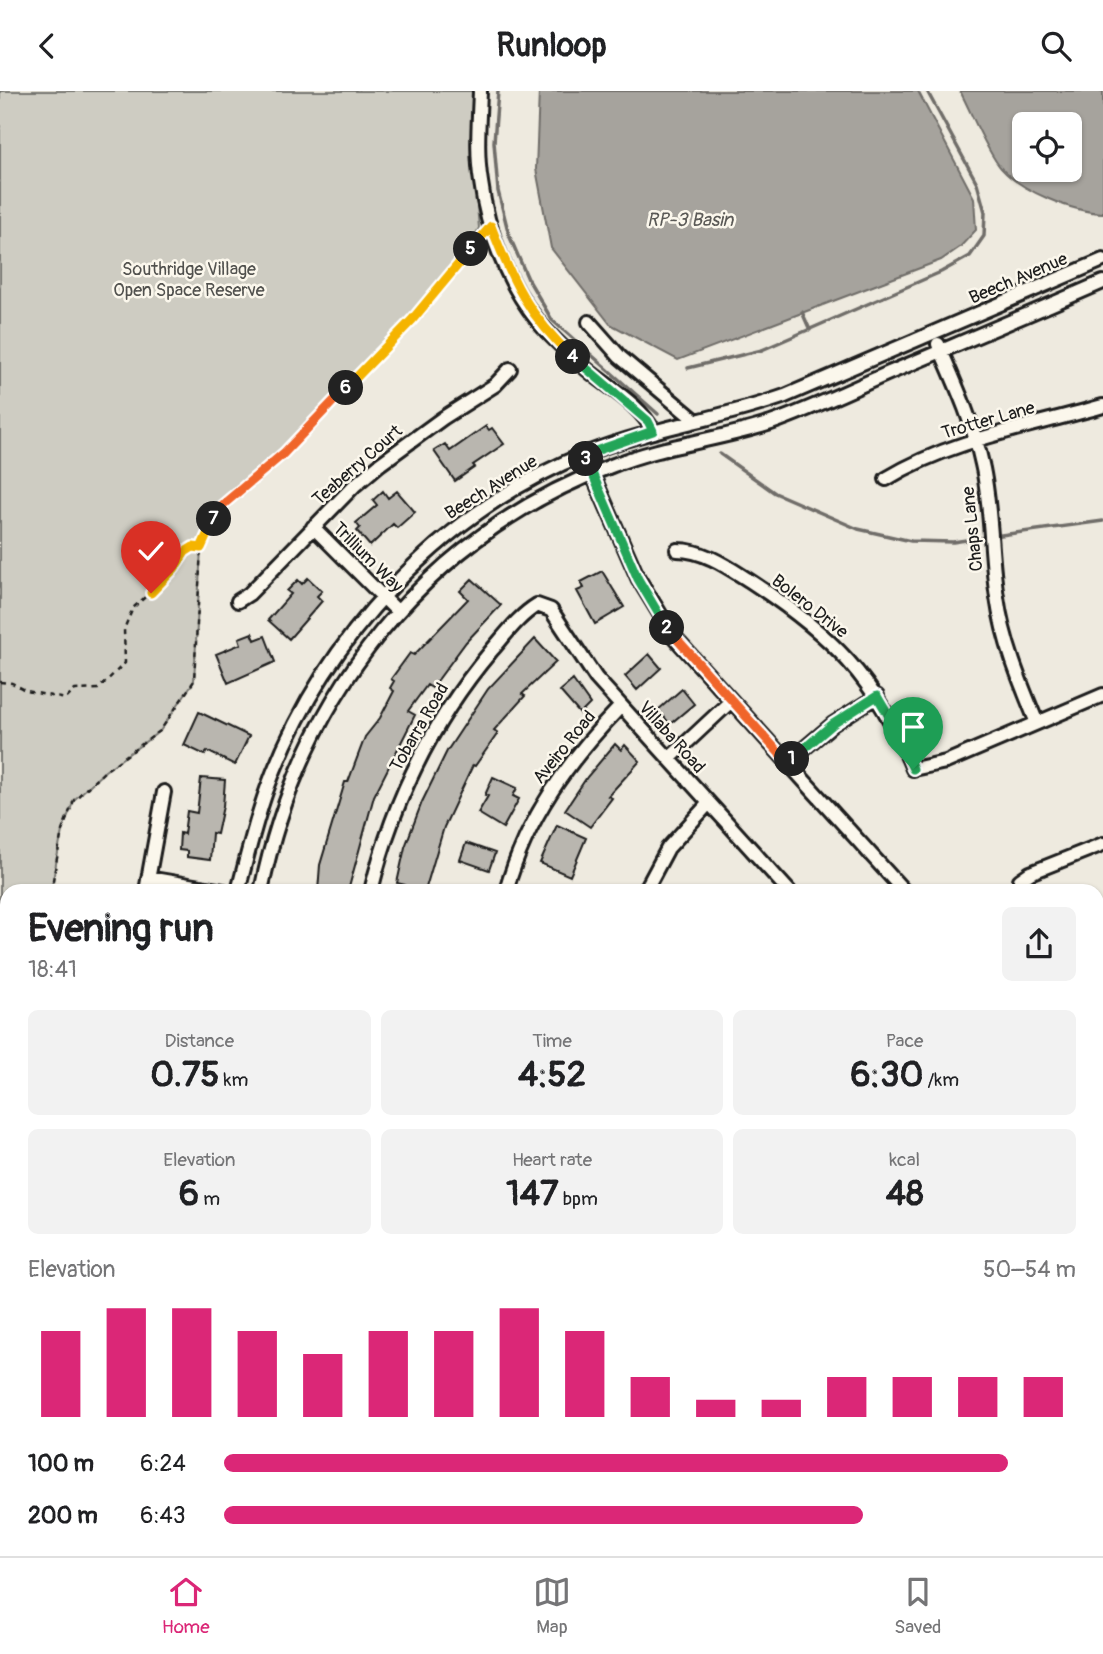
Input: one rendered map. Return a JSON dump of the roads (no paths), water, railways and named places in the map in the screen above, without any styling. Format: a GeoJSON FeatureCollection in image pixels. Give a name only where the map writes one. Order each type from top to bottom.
{"type":"FeatureCollection","features":[{"type":"Feature","properties":{"kind":"street"},"geometry":{"type":"LineString","coordinates":[[480,91],[480,181],[491,226],[512,280],[536,319],[597,380],[648,421],[653,431]]}},
{"type":"Feature","properties":{"kind":"street","name":"Beech Avenue"},"geometry":{"type":"LineString","coordinates":[[240,884],[267,789],[290,734],[319,681],[383,597],[446,537],[482,510],[526,482],[584,455],[653,431],[767,403],[1103,260]]}},
{"type":"Feature","properties":{"kind":"street","name":"Beech Avenue"},"geometry":{"type":"LineString","coordinates":[[263,884],[281,810],[305,751],[338,690],[397,611],[417,590],[477,539],[535,501],[593,473],[640,456],[770,423],[1103,282]]}},
{"type":"Feature","properties":{"kind":"street"},"geometry":{"type":"LineString","coordinates":[[589,322],[620,357],[695,420]]}},
{"type":"Feature","properties":{"kind":"street","name":"Chaps Lane"},"geometry":{"type":"LineString","coordinates":[[934,333],[964,403],[976,440],[984,475],[996,595],[1006,641],[1037,723]]}},
{"type":"Feature","properties":{"kind":"street","name":"Teaberry Court"},"geometry":{"type":"LineString","coordinates":[[238,601],[380,464],[433,425],[495,385],[510,369]]}},
{"type":"Feature","properties":{"kind":"street","name":"Trotter Lane"},"geometry":{"type":"LineString","coordinates":[[886,479],[927,456],[1103,406]]}},
{"type":"Feature","properties":{"kind":"street"},"geometry":{"type":"LineString","coordinates":[[584,455],[638,579],[656,611],[683,649],[898,884]]}},
{"type":"Feature","properties":{"kind":"street","name":"Trillium Way"},"geometry":{"type":"LineString","coordinates":[[313,527],[397,611]]}},
{"type":"Feature","properties":{"kind":"street","name":"Bolero Drive"},"geometry":{"type":"LineString","coordinates":[[677,550],[699,553],[786,605],[840,652],[877,696],[897,730],[913,769],[946,762],[1103,695]]}},
{"type":"Feature","properties":{"kind":"street","name":"Villaba Road"},"geometry":{"type":"LineString","coordinates":[[537,605],[546,607],[555,614],[590,671],[783,884]]}},
{"type":"Feature","properties":{"kind":"street","name":"Tobarra Road"},"geometry":{"type":"LineString","coordinates":[[373,884],[384,839],[425,745],[473,673],[523,615],[537,605]]}},
{"type":"Feature","properties":{"kind":"street"},"geometry":{"type":"LineString","coordinates":[[788,763],[833,724],[877,696]]}},
{"type":"Feature","properties":{"kind":"street"},"geometry":{"type":"LineString","coordinates":[[669,759],[731,701]]}},
{"type":"Feature","properties":{"kind":"street","name":"Aveiro Road"},"geometry":{"type":"LineString","coordinates":[[508,884],[523,841],[549,792],[576,754],[621,706]]}},
{"type":"Feature","properties":{"kind":"street"},"geometry":{"type":"LineString","coordinates":[[147,884],[164,792]]}},
{"type":"Feature","properties":{"kind":"street"},"geometry":{"type":"LineString","coordinates":[[648,884],[658,863],[676,838],[709,803]]}},
{"type":"Feature","properties":{"kind":"street"},"geometry":{"type":"LineString","coordinates":[[1022,884],[1030,873],[1103,844]]}},
{"type":"Feature","properties":{"kind":"water","name":"RP-3 Basin"},"geometry":{"type":"Polygon","coordinates":[[[539,91],[918,91],[974,198],[976,230],[960,247],[941,260],[678,360],[610,324],[551,248],[536,169],[539,91]]]}},
{"type":"Feature","properties":{"kind":"water"},"geometry":{"type":"Polygon","coordinates":[[[960,91],[1103,91],[1103,213],[1077,209],[1048,199],[1017,182],[1082,182],[1082,112],[1012,112],[1012,178],[1001,168],[960,91]]]}},
{"type":"Feature","properties":{"kind":"waterway"},"geometry":{"type":"LineString","coordinates":[[498,91],[494,142],[498,191],[509,235],[528,279],[552,320],[658,414]]}},
{"type":"Feature","properties":{"kind":"waterway"},"geometry":{"type":"LineString","coordinates":[[688,368],[762,350],[941,272],[970,256],[984,236],[985,212],[977,183],[927,91]]}},
{"type":"Feature","properties":{"kind":"waterway"},"geometry":{"type":"LineString","coordinates":[[802,312],[810,330]]}},
{"type":"Feature","properties":{"kind":"waterway"},"geometry":{"type":"LineString","coordinates":[[720,454],[775,493],[858,529],[911,541],[953,542],[986,537]]}},
{"type":"Feature","properties":{"kind":"waterway"},"geometry":{"type":"LineString","coordinates":[[994,536],[1103,521]]}},
{"type":"Feature","properties":{"kind":"park label","name":"Southridge Village Open Space Reserve"},"geometry":{"type":"Point","coordinates":[189,280]}}]}
